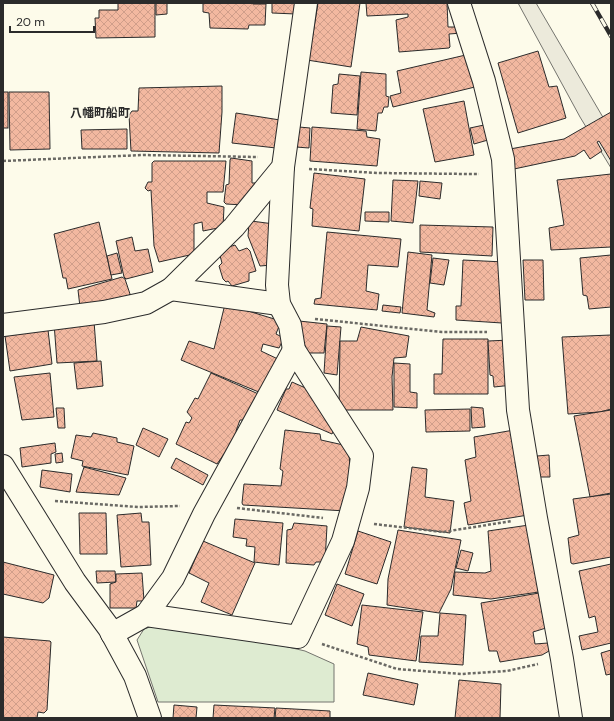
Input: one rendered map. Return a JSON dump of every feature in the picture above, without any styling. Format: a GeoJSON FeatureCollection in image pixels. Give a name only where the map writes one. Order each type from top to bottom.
{"type":"FeatureCollection","features":[{"type":"Feature","properties":{"kind":"street"},"geometry":{"type":"LineString","coordinates":[[146,615],[298,637],[343,541],[358,488],[362,456],[294,350],[290,325],[282,310],[277,285],[284,162],[306,3]]}},
{"type":"Feature","properties":{"kind":"street"},"geometry":{"type":"LineString","coordinates":[[459,3],[484,81],[503,159],[518,410],[571,718]]}},
{"type":"Feature","properties":{"kind":"street"},"geometry":{"type":"LineString","coordinates":[[3,325],[104,312],[146,303],[171,289],[234,228],[284,162]]}},
{"type":"Feature","properties":{"kind":"street"},"geometry":{"type":"LineString","coordinates":[[171,289],[282,310]]}},
{"type":"Feature","properties":{"kind":"street"},"geometry":{"type":"LineString","coordinates":[[112,634],[146,615],[174,578],[209,505],[294,350]]}},
{"type":"Feature","properties":{"kind":"street"},"geometry":{"type":"LineString","coordinates":[[3,466],[75,582],[109,628],[135,676],[150,718]]}},
{"type":"Feature","properties":{"kind":"path"},"geometry":{"type":"LineString","coordinates":[[3,162],[144,155],[284,162],[378,173],[469,174],[504,172]]}},
{"type":"Feature","properties":{"kind":"path"},"geometry":{"type":"LineString","coordinates":[[282,310],[442,332],[513,332]]}},
{"type":"Feature","properties":{"kind":"path"},"geometry":{"type":"LineString","coordinates":[[24,499],[138,506],[209,505],[443,532],[536,518]]}},
{"type":"Feature","properties":{"kind":"path"},"geometry":{"type":"LineString","coordinates":[[298,637],[397,668],[461,674],[507,671],[562,659]]}},
{"type":"Feature","properties":{"kind":"green space"},"geometry":{"type":"Polygon","coordinates":[[[153,626],[267,642],[305,651],[334,664],[334,702],[158,702],[137,640],[144,629],[153,626]]]}},
{"type":"Feature","properties":{"kind":"shaded area"},"geometry":{"type":"Polygon","coordinates":[[[518,3],[536,3],[611,131],[611,168],[580,117],[518,3]]]}},
{"type":"Feature","properties":{"kind":"building"},"geometry":{"type":"Polygon","coordinates":[[[118,3],[155,3],[155,37],[96,38],[95,18],[99,18],[99,10],[118,10],[118,3]]]}},
{"type":"Feature","properties":{"kind":"building"},"geometry":{"type":"Polygon","coordinates":[[[156,3],[167,3],[167,14],[156,15],[156,3]]]}},
{"type":"Feature","properties":{"kind":"building"},"geometry":{"type":"Polygon","coordinates":[[[203,3],[266,4],[265,25],[249,25],[248,29],[210,28],[209,13],[203,12],[203,3]]]}},
{"type":"Feature","properties":{"kind":"building"},"geometry":{"type":"Polygon","coordinates":[[[272,3],[296,3],[296,14],[272,13],[272,3]]]}},
{"type":"Feature","properties":{"kind":"building"},"geometry":{"type":"Polygon","coordinates":[[[318,3],[360,3],[351,67],[307,60],[318,3]]]}},
{"type":"Feature","properties":{"kind":"building"},"geometry":{"type":"Polygon","coordinates":[[[366,3],[447,3],[448,27],[462,27],[462,33],[449,34],[449,48],[399,52],[396,20],[408,17],[408,14],[367,16],[366,3]]]}},
{"type":"Feature","properties":{"kind":"building"},"geometry":{"type":"Polygon","coordinates":[[[538,51],[549,87],[557,86],[566,118],[518,133],[498,63],[538,51]]]}},
{"type":"Feature","properties":{"kind":"building"},"geometry":{"type":"Polygon","coordinates":[[[470,54],[479,86],[393,107],[390,96],[401,93],[397,71],[470,54]]]}},
{"type":"Feature","properties":{"kind":"building"},"geometry":{"type":"Polygon","coordinates":[[[361,72],[386,74],[386,96],[389,97],[388,107],[384,107],[382,113],[378,113],[376,131],[357,129],[361,72]]]}},
{"type":"Feature","properties":{"kind":"building"},"geometry":{"type":"Polygon","coordinates":[[[339,74],[360,76],[357,115],[331,113],[333,85],[338,84],[339,74]]]}},
{"type":"Feature","properties":{"kind":"building"},"geometry":{"type":"Polygon","coordinates":[[[222,86],[219,153],[131,151],[129,115],[132,111],[138,111],[139,88],[222,86]]]}},
{"type":"Feature","properties":{"kind":"building"},"geometry":{"type":"Polygon","coordinates":[[[3,92],[8,92],[8,128],[3,128],[3,92]]]}},
{"type":"Feature","properties":{"kind":"building"},"geometry":{"type":"Polygon","coordinates":[[[9,92],[49,92],[50,149],[10,150],[9,92]]]}},
{"type":"Feature","properties":{"kind":"building"},"geometry":{"type":"Polygon","coordinates":[[[464,101],[474,155],[435,162],[423,109],[464,101]]]}},
{"type":"Feature","properties":{"kind":"building"},"geometry":{"type":"Polygon","coordinates":[[[611,112],[611,161],[599,141],[597,142],[602,151],[590,159],[584,150],[575,156],[514,169],[510,149],[564,139],[611,112]]]}},
{"type":"Feature","properties":{"kind":"building"},"geometry":{"type":"Polygon","coordinates":[[[236,113],[280,120],[276,148],[232,143],[236,113]]]}},
{"type":"Feature","properties":{"kind":"building"},"geometry":{"type":"Polygon","coordinates":[[[484,125],[488,140],[474,144],[470,128],[484,125]]]}},
{"type":"Feature","properties":{"kind":"building"},"geometry":{"type":"Polygon","coordinates":[[[299,127],[310,128],[309,148],[296,147],[299,127]]]}},
{"type":"Feature","properties":{"kind":"building"},"geometry":{"type":"Polygon","coordinates":[[[312,127],[366,131],[367,137],[380,139],[377,166],[310,161],[312,127]]]}},
{"type":"Feature","properties":{"kind":"building"},"geometry":{"type":"Polygon","coordinates":[[[127,129],[127,149],[82,149],[81,130],[127,129]]]}},
{"type":"Feature","properties":{"kind":"building"},"geometry":{"type":"Polygon","coordinates":[[[231,158],[252,161],[252,183],[256,183],[258,185],[244,205],[226,204],[224,202],[226,185],[229,184],[231,158]]]}},
{"type":"Feature","properties":{"kind":"building"},"geometry":{"type":"Polygon","coordinates":[[[154,161],[226,161],[223,192],[207,192],[207,203],[224,207],[223,227],[203,231],[202,222],[194,224],[194,254],[159,262],[154,246],[151,190],[148,191],[145,188],[148,182],[152,182],[152,163],[154,161]]]}},
{"type":"Feature","properties":{"kind":"building"},"geometry":{"type":"Polygon","coordinates":[[[314,173],[365,179],[359,231],[312,226],[313,209],[310,208],[314,173]]]}},
{"type":"Feature","properties":{"kind":"building"},"geometry":{"type":"Polygon","coordinates":[[[611,174],[611,247],[551,250],[549,228],[564,225],[557,180],[611,174]]]}},
{"type":"Feature","properties":{"kind":"building"},"geometry":{"type":"Polygon","coordinates":[[[393,180],[418,181],[413,223],[391,221],[393,180]]]}},
{"type":"Feature","properties":{"kind":"building"},"geometry":{"type":"Polygon","coordinates":[[[420,181],[442,183],[440,199],[419,196],[420,181]]]}},
{"type":"Feature","properties":{"kind":"building"},"geometry":{"type":"Polygon","coordinates":[[[365,212],[389,212],[389,222],[365,221],[365,212]]]}},
{"type":"Feature","properties":{"kind":"building"},"geometry":{"type":"Polygon","coordinates":[[[251,221],[274,224],[272,265],[260,266],[248,236],[249,223],[251,221]]]}},
{"type":"Feature","properties":{"kind":"building"},"geometry":{"type":"Polygon","coordinates":[[[99,222],[112,279],[68,289],[66,278],[63,278],[54,234],[99,222]]]}},
{"type":"Feature","properties":{"kind":"building"},"geometry":{"type":"Polygon","coordinates":[[[420,225],[493,227],[492,256],[420,252],[420,225]]]}},
{"type":"Feature","properties":{"kind":"building"},"geometry":{"type":"Polygon","coordinates":[[[327,232],[401,239],[398,267],[368,265],[366,291],[379,294],[377,310],[314,304],[315,299],[321,298],[327,232]]]}},
{"type":"Feature","properties":{"kind":"building"},"geometry":{"type":"Polygon","coordinates":[[[132,237],[135,251],[148,249],[153,272],[126,279],[124,277],[116,241],[132,237]]]}},
{"type":"Feature","properties":{"kind":"building"},"geometry":{"type":"Polygon","coordinates":[[[235,245],[239,251],[247,248],[250,251],[256,271],[249,273],[249,281],[232,286],[228,281],[226,282],[223,279],[219,266],[222,263],[219,252],[220,250],[235,245]]]}},
{"type":"Feature","properties":{"kind":"building"},"geometry":{"type":"Polygon","coordinates":[[[408,252],[432,255],[427,310],[435,313],[434,317],[402,313],[408,252]]]}},
{"type":"Feature","properties":{"kind":"building"},"geometry":{"type":"Polygon","coordinates":[[[117,253],[122,273],[111,275],[107,256],[117,253]]]}},
{"type":"Feature","properties":{"kind":"building"},"geometry":{"type":"Polygon","coordinates":[[[611,255],[611,307],[589,309],[587,296],[583,295],[580,258],[611,255]]]}},
{"type":"Feature","properties":{"kind":"building"},"geometry":{"type":"Polygon","coordinates":[[[433,258],[449,260],[444,285],[430,283],[433,258]]]}},
{"type":"Feature","properties":{"kind":"building"},"geometry":{"type":"Polygon","coordinates":[[[463,260],[504,262],[502,323],[456,320],[456,306],[461,306],[463,260]]]}},
{"type":"Feature","properties":{"kind":"building"},"geometry":{"type":"Polygon","coordinates":[[[523,260],[543,260],[544,300],[525,300],[523,260]]]}},
{"type":"Feature","properties":{"kind":"building"},"geometry":{"type":"Polygon","coordinates":[[[122,277],[125,279],[130,294],[128,296],[80,307],[78,290],[122,277]]]}},
{"type":"Feature","properties":{"kind":"building"},"geometry":{"type":"Polygon","coordinates":[[[225,304],[281,321],[276,334],[284,338],[279,348],[263,344],[261,351],[280,360],[266,395],[181,360],[189,341],[214,349],[225,304]]]}},
{"type":"Feature","properties":{"kind":"building"},"geometry":{"type":"Polygon","coordinates":[[[383,305],[401,307],[400,313],[382,311],[383,305]]]}},
{"type":"Feature","properties":{"kind":"building"},"geometry":{"type":"Polygon","coordinates":[[[94,321],[97,361],[57,363],[54,323],[94,321]]]}},
{"type":"Feature","properties":{"kind":"building"},"geometry":{"type":"Polygon","coordinates":[[[298,322],[327,324],[324,353],[307,353],[298,322]]]}},
{"type":"Feature","properties":{"kind":"building"},"geometry":{"type":"Polygon","coordinates":[[[327,326],[341,327],[337,375],[324,373],[327,326]]]}},
{"type":"Feature","properties":{"kind":"building"},"geometry":{"type":"Polygon","coordinates":[[[361,327],[409,336],[406,357],[394,358],[392,377],[393,410],[339,410],[340,341],[357,341],[361,327]]]}},
{"type":"Feature","properties":{"kind":"building"},"geometry":{"type":"Polygon","coordinates":[[[48,330],[52,364],[10,371],[5,336],[48,330]]]}},
{"type":"Feature","properties":{"kind":"building"},"geometry":{"type":"Polygon","coordinates":[[[611,335],[611,409],[600,412],[568,414],[562,337],[611,335]]]}},
{"type":"Feature","properties":{"kind":"building"},"geometry":{"type":"Polygon","coordinates":[[[443,339],[488,339],[488,394],[434,394],[434,374],[442,374],[443,339]]]}},
{"type":"Feature","properties":{"kind":"building"},"geometry":{"type":"Polygon","coordinates":[[[510,340],[513,385],[494,387],[493,376],[490,375],[488,341],[510,340]]]}},
{"type":"Feature","properties":{"kind":"building"},"geometry":{"type":"Polygon","coordinates":[[[101,361],[103,386],[77,389],[74,363],[101,361]]]}},
{"type":"Feature","properties":{"kind":"building"},"geometry":{"type":"Polygon","coordinates":[[[394,363],[410,364],[410,392],[417,393],[417,408],[394,407],[394,363]]]}},
{"type":"Feature","properties":{"kind":"building"},"geometry":{"type":"Polygon","coordinates":[[[50,373],[54,417],[22,420],[14,377],[50,373]]]}},
{"type":"Feature","properties":{"kind":"building"},"geometry":{"type":"Polygon","coordinates":[[[211,373],[263,396],[247,420],[240,420],[236,431],[238,434],[217,464],[176,444],[186,422],[189,423],[192,418],[187,412],[195,398],[198,399],[211,373]]]}},
{"type":"Feature","properties":{"kind":"building"},"geometry":{"type":"Polygon","coordinates":[[[292,382],[319,394],[338,422],[332,434],[277,410],[286,389],[289,389],[292,382]]]}},
{"type":"Feature","properties":{"kind":"building"},"geometry":{"type":"Polygon","coordinates":[[[471,407],[483,408],[485,427],[472,428],[471,407]]]}},
{"type":"Feature","properties":{"kind":"building"},"geometry":{"type":"Polygon","coordinates":[[[56,408],[64,408],[65,428],[58,428],[56,408]]]}},
{"type":"Feature","properties":{"kind":"building"},"geometry":{"type":"Polygon","coordinates":[[[470,409],[470,431],[426,432],[425,410],[470,409]]]}},
{"type":"Feature","properties":{"kind":"building"},"geometry":{"type":"Polygon","coordinates":[[[611,410],[611,493],[590,497],[574,416],[611,410]]]}},
{"type":"Feature","properties":{"kind":"building"},"geometry":{"type":"Polygon","coordinates":[[[143,428],[168,439],[159,457],[136,445],[143,428]]]}},
{"type":"Feature","properties":{"kind":"building"},"geometry":{"type":"Polygon","coordinates":[[[285,430],[320,434],[321,440],[348,446],[351,474],[346,511],[243,505],[244,484],[281,486],[283,471],[280,469],[285,430]]]}},
{"type":"Feature","properties":{"kind":"building"},"geometry":{"type":"Polygon","coordinates":[[[514,430],[520,460],[515,462],[516,468],[522,468],[528,515],[468,525],[464,503],[471,501],[465,460],[476,457],[474,437],[514,430]]]}},
{"type":"Feature","properties":{"kind":"building"},"geometry":{"type":"Polygon","coordinates":[[[93,433],[117,438],[117,442],[134,446],[128,475],[82,466],[83,461],[71,458],[76,435],[91,437],[93,433]]]}},
{"type":"Feature","properties":{"kind":"building"},"geometry":{"type":"Polygon","coordinates":[[[55,443],[56,452],[51,454],[51,463],[22,467],[20,448],[55,443]]]}},
{"type":"Feature","properties":{"kind":"building"},"geometry":{"type":"Polygon","coordinates":[[[62,453],[63,462],[56,463],[55,454],[62,453]]]}},
{"type":"Feature","properties":{"kind":"building"},"geometry":{"type":"Polygon","coordinates":[[[549,455],[550,477],[538,477],[537,456],[549,455]]]}},
{"type":"Feature","properties":{"kind":"building"},"geometry":{"type":"Polygon","coordinates":[[[176,458],[208,475],[203,485],[171,468],[176,458]]]}},
{"type":"Feature","properties":{"kind":"building"},"geometry":{"type":"Polygon","coordinates":[[[84,467],[126,478],[119,495],[76,492],[84,467]]]}},
{"type":"Feature","properties":{"kind":"building"},"geometry":{"type":"Polygon","coordinates":[[[412,467],[427,469],[425,497],[454,501],[450,533],[404,527],[412,467]]]}},
{"type":"Feature","properties":{"kind":"building"},"geometry":{"type":"Polygon","coordinates":[[[42,470],[72,474],[70,492],[40,487],[42,470]]]}},
{"type":"Feature","properties":{"kind":"building"},"geometry":{"type":"Polygon","coordinates":[[[611,494],[611,557],[573,564],[571,563],[568,538],[579,535],[573,499],[611,494]]]}},
{"type":"Feature","properties":{"kind":"building"},"geometry":{"type":"Polygon","coordinates":[[[79,513],[106,513],[107,554],[80,554],[79,513]]]}},
{"type":"Feature","properties":{"kind":"building"},"geometry":{"type":"Polygon","coordinates":[[[141,513],[142,522],[149,522],[151,565],[121,567],[117,515],[141,513]]]}},
{"type":"Feature","properties":{"kind":"building"},"geometry":{"type":"Polygon","coordinates":[[[235,519],[283,523],[279,565],[254,562],[255,547],[246,546],[247,539],[233,537],[235,519]]]}},
{"type":"Feature","properties":{"kind":"building"},"geometry":{"type":"Polygon","coordinates":[[[294,523],[327,526],[325,562],[316,562],[314,565],[286,563],[287,530],[292,529],[294,523]]]}},
{"type":"Feature","properties":{"kind":"building"},"geometry":{"type":"Polygon","coordinates":[[[529,525],[539,592],[491,599],[453,595],[455,572],[485,573],[491,571],[488,531],[529,525]]]}},
{"type":"Feature","properties":{"kind":"building"},"geometry":{"type":"Polygon","coordinates":[[[398,530],[461,540],[451,589],[439,613],[387,605],[388,579],[398,530]]]}},
{"type":"Feature","properties":{"kind":"building"},"geometry":{"type":"Polygon","coordinates":[[[358,531],[391,542],[377,584],[345,574],[358,531]]]}},
{"type":"Feature","properties":{"kind":"building"},"geometry":{"type":"Polygon","coordinates":[[[203,541],[255,563],[232,615],[201,602],[209,583],[189,573],[203,541]]]}},
{"type":"Feature","properties":{"kind":"building"},"geometry":{"type":"Polygon","coordinates":[[[461,550],[473,553],[468,571],[456,568],[461,550]]]}},
{"type":"Feature","properties":{"kind":"building"},"geometry":{"type":"Polygon","coordinates":[[[3,562],[54,575],[49,598],[43,603],[3,594],[3,562]]]}},
{"type":"Feature","properties":{"kind":"building"},"geometry":{"type":"Polygon","coordinates":[[[611,564],[611,643],[582,650],[579,636],[598,632],[595,616],[589,618],[579,571],[611,564]]]}},
{"type":"Feature","properties":{"kind":"building"},"geometry":{"type":"Polygon","coordinates":[[[96,571],[115,571],[116,582],[97,583],[96,571]]]}},
{"type":"Feature","properties":{"kind":"building"},"geometry":{"type":"Polygon","coordinates":[[[142,573],[144,601],[137,601],[136,608],[110,608],[110,584],[116,582],[116,574],[142,573]]]}},
{"type":"Feature","properties":{"kind":"building"},"geometry":{"type":"Polygon","coordinates":[[[337,584],[364,594],[352,626],[325,615],[337,584]]]}},
{"type":"Feature","properties":{"kind":"building"},"geometry":{"type":"Polygon","coordinates":[[[539,593],[546,628],[533,632],[535,644],[548,643],[549,651],[542,655],[500,662],[497,651],[489,651],[481,603],[539,593]]]}},
{"type":"Feature","properties":{"kind":"building"},"geometry":{"type":"Polygon","coordinates":[[[362,605],[423,612],[416,661],[369,655],[368,647],[357,644],[362,605]]]}},
{"type":"Feature","properties":{"kind":"building"},"geometry":{"type":"Polygon","coordinates":[[[440,613],[466,615],[463,665],[419,662],[421,636],[438,636],[440,613]]]}},
{"type":"Feature","properties":{"kind":"building"},"geometry":{"type":"Polygon","coordinates":[[[3,637],[51,642],[47,710],[44,713],[38,712],[37,718],[3,718],[3,637]]]}},
{"type":"Feature","properties":{"kind":"building"},"geometry":{"type":"Polygon","coordinates":[[[611,650],[611,674],[606,675],[601,653],[611,650]]]}},
{"type":"Feature","properties":{"kind":"building"},"geometry":{"type":"Polygon","coordinates":[[[368,673],[418,684],[414,705],[363,695],[368,673]]]}},
{"type":"Feature","properties":{"kind":"building"},"geometry":{"type":"Polygon","coordinates":[[[459,680],[501,684],[500,718],[455,718],[459,680]]]}},
{"type":"Feature","properties":{"kind":"building"},"geometry":{"type":"Polygon","coordinates":[[[174,705],[197,707],[196,718],[173,718],[174,705]]]}},
{"type":"Feature","properties":{"kind":"building"},"geometry":{"type":"Polygon","coordinates":[[[214,705],[275,708],[274,718],[213,718],[214,705]]]}},
{"type":"Feature","properties":{"kind":"building"},"geometry":{"type":"Polygon","coordinates":[[[276,708],[330,711],[330,718],[275,718],[276,708]]]}},
{"type":"Feature","properties":{"kind":"railway"},"geometry":{"type":"LineString","coordinates":[[592,3],[611,36]]}},
{"type":"Feature","properties":{"kind":"district","name":"八幡町船町"},"geometry":{"type":"Point","coordinates":[100,113]}}]}
